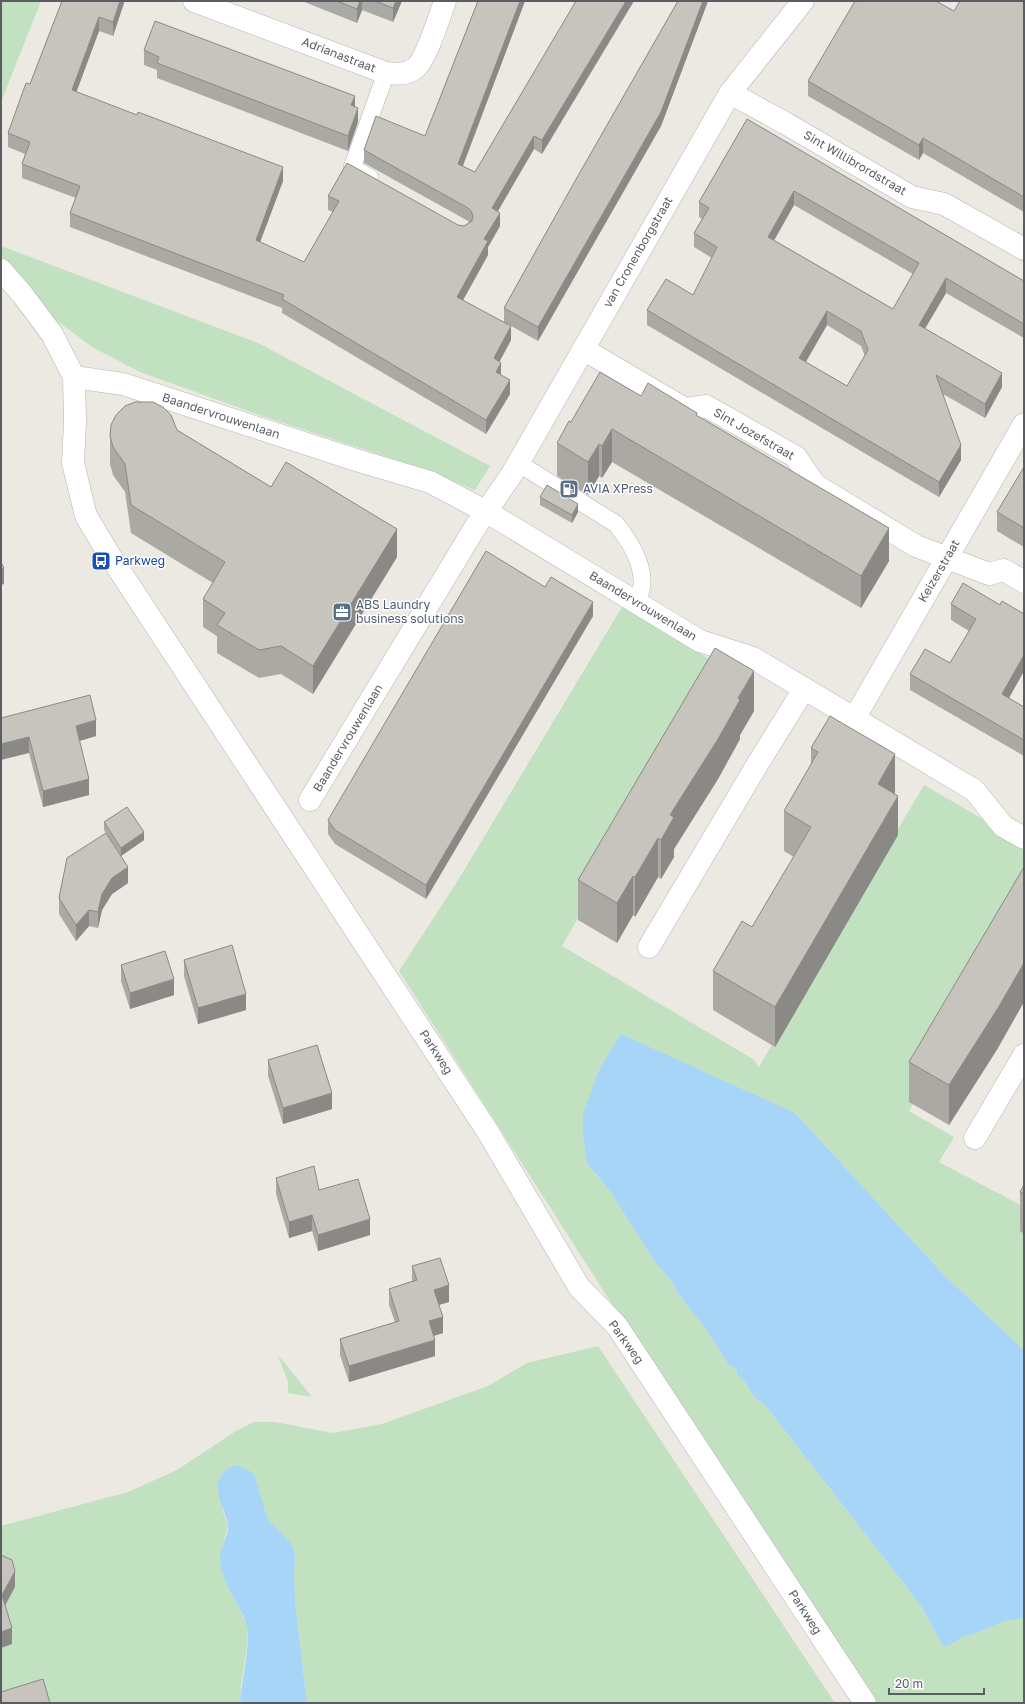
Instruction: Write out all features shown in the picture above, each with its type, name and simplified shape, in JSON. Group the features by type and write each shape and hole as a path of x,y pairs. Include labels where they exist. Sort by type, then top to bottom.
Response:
{"street":[{"name":"Adrianastraat","path":"194,1 386,73 401,74 415,69 425,53 445,1"},
{"name":"van Cronenborgstraat","path":"487,512 518,463 730,93 802,1"},
{"name":"Sint Willibrordstraat","path":"730,93 785,123 912,197 944,204 1024,249"},
{"path":"1,270 22,294 52,334 74,377"},
{"name":"Sint Jozefstraat","path":"583,349 685,409 706,406 796,457 815,485 916,546 989,574 1004,570 1024,582"},
{"name":"Baandervrouwenlaan","path":"74,377 123,384 356,460 430,482 487,512 700,641 753,658 974,790 1003,826 1024,838"},
{"name":"Parkweg","path":"74,377 75,421 73,463 86,516 110,556 488,1132 579,1287 617,1326 865,1703"},
{"name":"Keizerstraat","path":"854,719 1024,424"},
{"name":"Baandervrouwenlaan","path":"310,800 476,526 487,512"},
{"path":"649,947 804,689"},
{"path":"975,1138 1024,1055"}],"lane":[{"path":"386,73 352,168 387,187"},
{"path":"518,463 616,524 627,537 637,558 642,580 638,603"}],"green space":[{"path":"1,1 41,1 1,102"},
{"path":"1,246 258,343 490,466 475,490 409,464 262,416 140,372 92,347 32,302 1,255"},
{"path":"622,607 721,666 562,946 753,1059 759,1067 924,785 1024,843 1024,910 909,1111 954,1137 939,1162 1024,1207 1024,1350 945,1276 795,1113 587,1163 610,1191 655,1262 673,1283 677,1292 705,1328 728,1364 736,1369 737,1375 741,1378 756,1399 765,1405 922,1607 942,1645 947,1647 964,1636 974,1634 1005,1621 1024,1618 1024,1703 867,1703 399,971 457,882"},
{"path":"598,1346 835,1703 307,1703 296,1610 294,1580 295,1553 292,1544 268,1520 254,1473 222,1509 228,1526 220,1556 222,1570 248,1628 240,1703 1,1703 1,1526 128,1492 177,1470 236,1431 254,1422 275,1422 333,1433 382,1424 488,1386 527,1363"},
{"path":"278,1355 312,1397 288,1393 288,1382"}],"water":[{"path":"621,1034 795,1113 945,1276 1024,1350 1024,1618 1005,1621 974,1634 964,1636 947,1647 942,1645 922,1607 765,1405 756,1399 741,1378 737,1375 736,1369 728,1364 705,1328 677,1292 673,1283 655,1262 610,1191 587,1163 583,1134 583,1114 600,1068"},
{"path":"236,1465 254,1473 268,1520 292,1544 295,1553 294,1580 296,1610 307,1703 240,1703 248,1634 245,1620 226,1584 221,1569 220,1553 226,1536 228,1524 218,1491 218,1483 221,1476 227,1470"}],"building":[{"path":"62,1 120,1 113,22 99,17 72,90 137,115 138,112 283,167 256,240 304,262 339,201 328,196 347,163 458,225 464,226 472,221 473,216 468,208 364,150 376,116 425,136 478,1 520,1 458,164 475,172 576,1 626,1 542,140 534,136 492,208 500,213 484,239 488,241 457,297 511,326 494,358 501,363 496,372 510,380 486,420 282,299 284,295 70,213 80,186 22,164 30,142 8,133 26,83 30,84"},
{"path":"337,1 360,1 357,9"},
{"path":"375,1 396,1 393,8"},
{"path":"678,1 703,1 661,112 538,327 504,308"},
{"path":"855,1 936,1 954,11 960,1 1024,1 1024,197 923,138 919,145 808,81"},
{"path":"155,21 355,96 351,105 358,108 348,136 157,63 159,57 144,50"},
{"path":"747,119 1024,281 1024,324 946,278 919,325 1002,373 985,404 936,375 961,445 939,482 647,310 666,279 693,295 717,247 694,233 709,208 699,202","holes":["794,191 919,263 893,309 768,237","827,311 861,331 868,350 847,386 799,358"]},
{"path":"600,372 641,396 648,383 697,413 696,415 889,528 861,576 612,429 602,446 599,444 588,462 557,443"},
{"path":"135,402 153,402 163,407 171,415 177,430 271,487 286,462 397,529 313,666 281,646 259,650 217,625 225,613 203,599 225,562 131,505 125,464 113,447 110,436 111,425 116,415 125,406"},
{"path":"1024,467 1024,528 997,512"},
{"path":"547,485 578,504 572,515 540,497"},
{"path":"486,551 545,587 551,577 593,602 426,885 335,830 328,820"},
{"path":"1,562 4,568 1,569"},
{"path":"963,583 1000,605 1002,601 1024,614 1024,655 1002,694 1024,707 1024,740 910,674 925,649 950,663 976,619 951,604"},
{"path":"715,648 754,671 738,698 740,700 718,739 670,815 674,817 661,840 658,838 635,877 633,876 617,903 578,880"},
{"path":"90,695 96,720 76,726 89,779 43,791 29,737 1,744 1,718"},
{"path":"830,716 895,754 878,784 898,796 775,1007 713,971 742,921 752,927 811,827 784,811 818,752 811,748"},
{"path":"127,807 144,832 121,848 104,822"},
{"path":"106,833 128,867 112,878 102,894 98,912 89,910 76,925 59,898 67,858"},
{"path":"1024,867 1024,963 998,1008 949,1085 909,1062"},
{"path":"232,945 246,994 198,1008 184,960"},
{"path":"165,951 174,979 130,993 121,965"},
{"path":"317,1045 332,1093 283,1108 268,1060"},
{"path":"314,1166 319,1190 358,1179 370,1219 318,1235 312,1215 289,1222 276,1178"},
{"path":"1024,1185 1024,1194 1020,1192"},
{"path":"440,1258 449,1285 434,1290 443,1317 429,1321 435,1340 349,1366 340,1339 399,1321 389,1289 417,1280 412,1266"},
{"path":"1,1555 12,1560 15,1571 2,1595 12,1628 1,1632"},
{"path":"43,1679 50,1703 1,1703 1,1692"}],"place":[{"name":"AVIA XPress","path":"569,489"},
{"name":"Parkweg","path":"101,561"},
{"name":"ABS Laundry business solutions","path":"342,612"}]}
